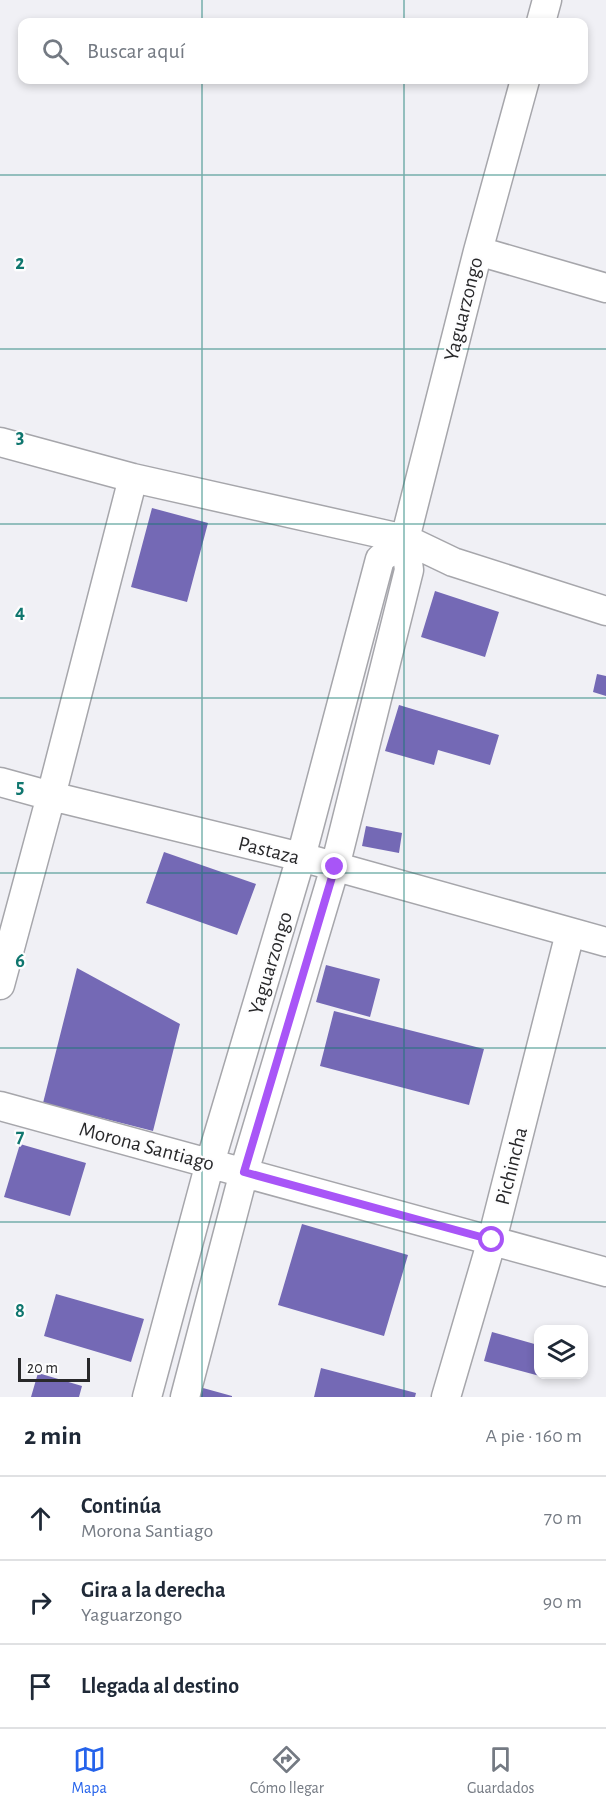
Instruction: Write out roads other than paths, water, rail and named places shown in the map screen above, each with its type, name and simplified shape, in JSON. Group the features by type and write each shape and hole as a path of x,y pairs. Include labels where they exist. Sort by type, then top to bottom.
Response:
{"street":[{"path":"542,18 548,0"},
{"name":"Yaguarzongo","path":"185,1397 244,1172 335,867 409,570 405,539 478,251 524,84"},
{"path":"478,251 606,288"},
{"path":"0,442 133,478 405,539 453,562 606,611"},
{"path":"0,985 133,478"},
{"name":"Yaguarzongo","path":"147,1397 210,1163 301,857 380,559 405,539"},
{"name":"Pastaza","path":"0,782 301,857 606,942"},
{"name":"Pichincha","path":"446,1397 492,1240 570,933"},
{"name":"Morona Santiago","path":"0,1106 606,1272"}]}
